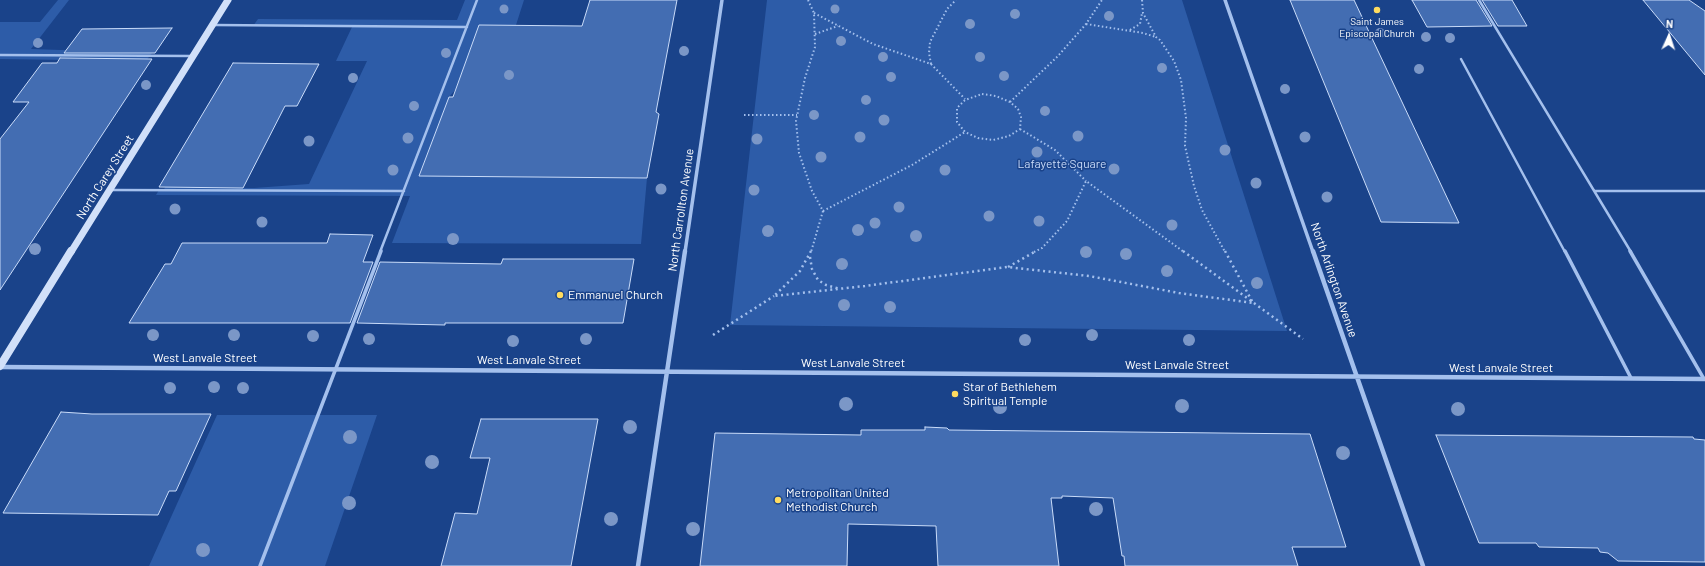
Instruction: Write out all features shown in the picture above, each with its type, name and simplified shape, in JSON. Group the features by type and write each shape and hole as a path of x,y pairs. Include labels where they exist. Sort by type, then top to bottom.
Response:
{"main road":[{"name":"North Carey Street","path":"0,366 228,0"}],"street":[{"name":"North Carrollton Avenue","path":"638,566 722,0"},
{"name":"North Arlington Avenue","path":"1225,0 1423,566"},
{"name":"West Lanvale Street","path":"0,366 1705,379"}],"lane":[{"path":"260,566 477,0"},
{"path":"1479,0 1595,191 1705,379"},
{"path":"213,25 467,27"},
{"path":"0,55 193,56"},
{"path":"1460,60 1543,210 1632,378"},
{"path":"109,190 404,191"},
{"path":"1595,191 1705,192"}],"path":[{"path":"713,335 774,296 800,271 810,256 823,211 812,191 799,153 797,115 805,78 815,47 814,14 808,0"},
{"path":"931,64 929,53 930,42 947,9 956,0"},
{"path":"1010,102 1058,56 1086,24 1102,0"},
{"path":"1129,30 1140,24 1143,12 1142,0"},
{"path":"1143,12 1156,37 1160,40 1174,61 1181,80 1186,118 1185,146 1194,186 1202,210 1253,303"},
{"path":"814,14 873,44 931,64 950,82 965,100"},
{"path":"1086,24 1129,30 1156,37"},
{"path":"815,34 838,26"},
{"path":"982,94 996,96 1010,102 1018,109 1021,117 1020,129 1009,136 993,140 978,138 965,132 957,122 957,108 965,100 982,94"},
{"path":"744,116 797,115"},
{"path":"1020,129 1055,150 1086,181 1303,340"},
{"path":"823,211 912,165 965,132"},
{"path":"1007,267 1042,248 1067,221 1086,181"},
{"path":"810,256 812,269 818,280 826,285 841,289"},
{"path":"774,296 841,289 1007,267 1089,276 1179,293 1253,303"}],"green space":[{"path":"58,0 69,0 31,49 152,53 146,61 0,59 0,22 40,22"},
{"path":"465,0 524,0 516,25 479,25 456,89 449,97 419,176 647,178 641,244 392,243 410,196 156,195 159,190 164,190 165,187 254,188 309,184 367,61 336,61 352,27 253,26 258,19 457,20"},
{"name":"Lafayette Square","path":"767,0 1182,0 1287,331 730,325"},
{"path":"217,415 377,415 325,566 149,566"}],"building":[{"path":"590,0 677,0 656,112 659,114 647,178 419,176 449,97 453,97 479,25 582,26"},
{"path":"1290,0 1354,0 1459,223 1381,222"},
{"path":"1412,0 1476,0 1492,26 1427,27"},
{"path":"1482,0 1512,0 1527,26 1498,26"},
{"path":"1643,0 1689,0 1705,11 1705,75"},
{"path":"172,28 155,53 64,53 82,29"},
{"path":"60,58 152,59 0,290 0,139 29,102 13,102 42,63 57,63"},
{"path":"233,63 319,64 297,106 285,106 243,188 159,187"},
{"path":"330,234 373,235 363,262 373,262 350,323 129,323 165,264 171,264 182,243 327,243"},
{"path":"503,259 634,259 623,323 445,323 445,325 357,323 380,262 501,264"},
{"path":"61,412 92,414 211,414 176,491 169,491 158,515 3,513"},
{"path":"481,419 598,419 571,566 441,566 455,513 477,514 490,458 470,458"},
{"path":"925,427 947,428 949,430 1310,434 1346,547 1292,547 1298,566 1125,566 1124,556 1122,556 1113,498 1062,496 1062,498 1051,498 1059,566 938,566 936,526 848,524 847,566 700,566 715,433 861,435 861,430 925,430"},
{"path":"1436,435 1693,437 1694,439 1705,440 1705,562 1618,561 1608,553 1600,552 1598,548 1539,547 1536,543 1479,543"}],"place":[{"name":"Saint James Episcopal Church","path":"1377,10"},
{"name":"Emmanuel Church","path":"560,295"},
{"name":"Star of Bethlehem Spiritual Temple","path":"955,394"},
{"name":"Metropolitan United Methodist Church","path":"778,500"}]}
